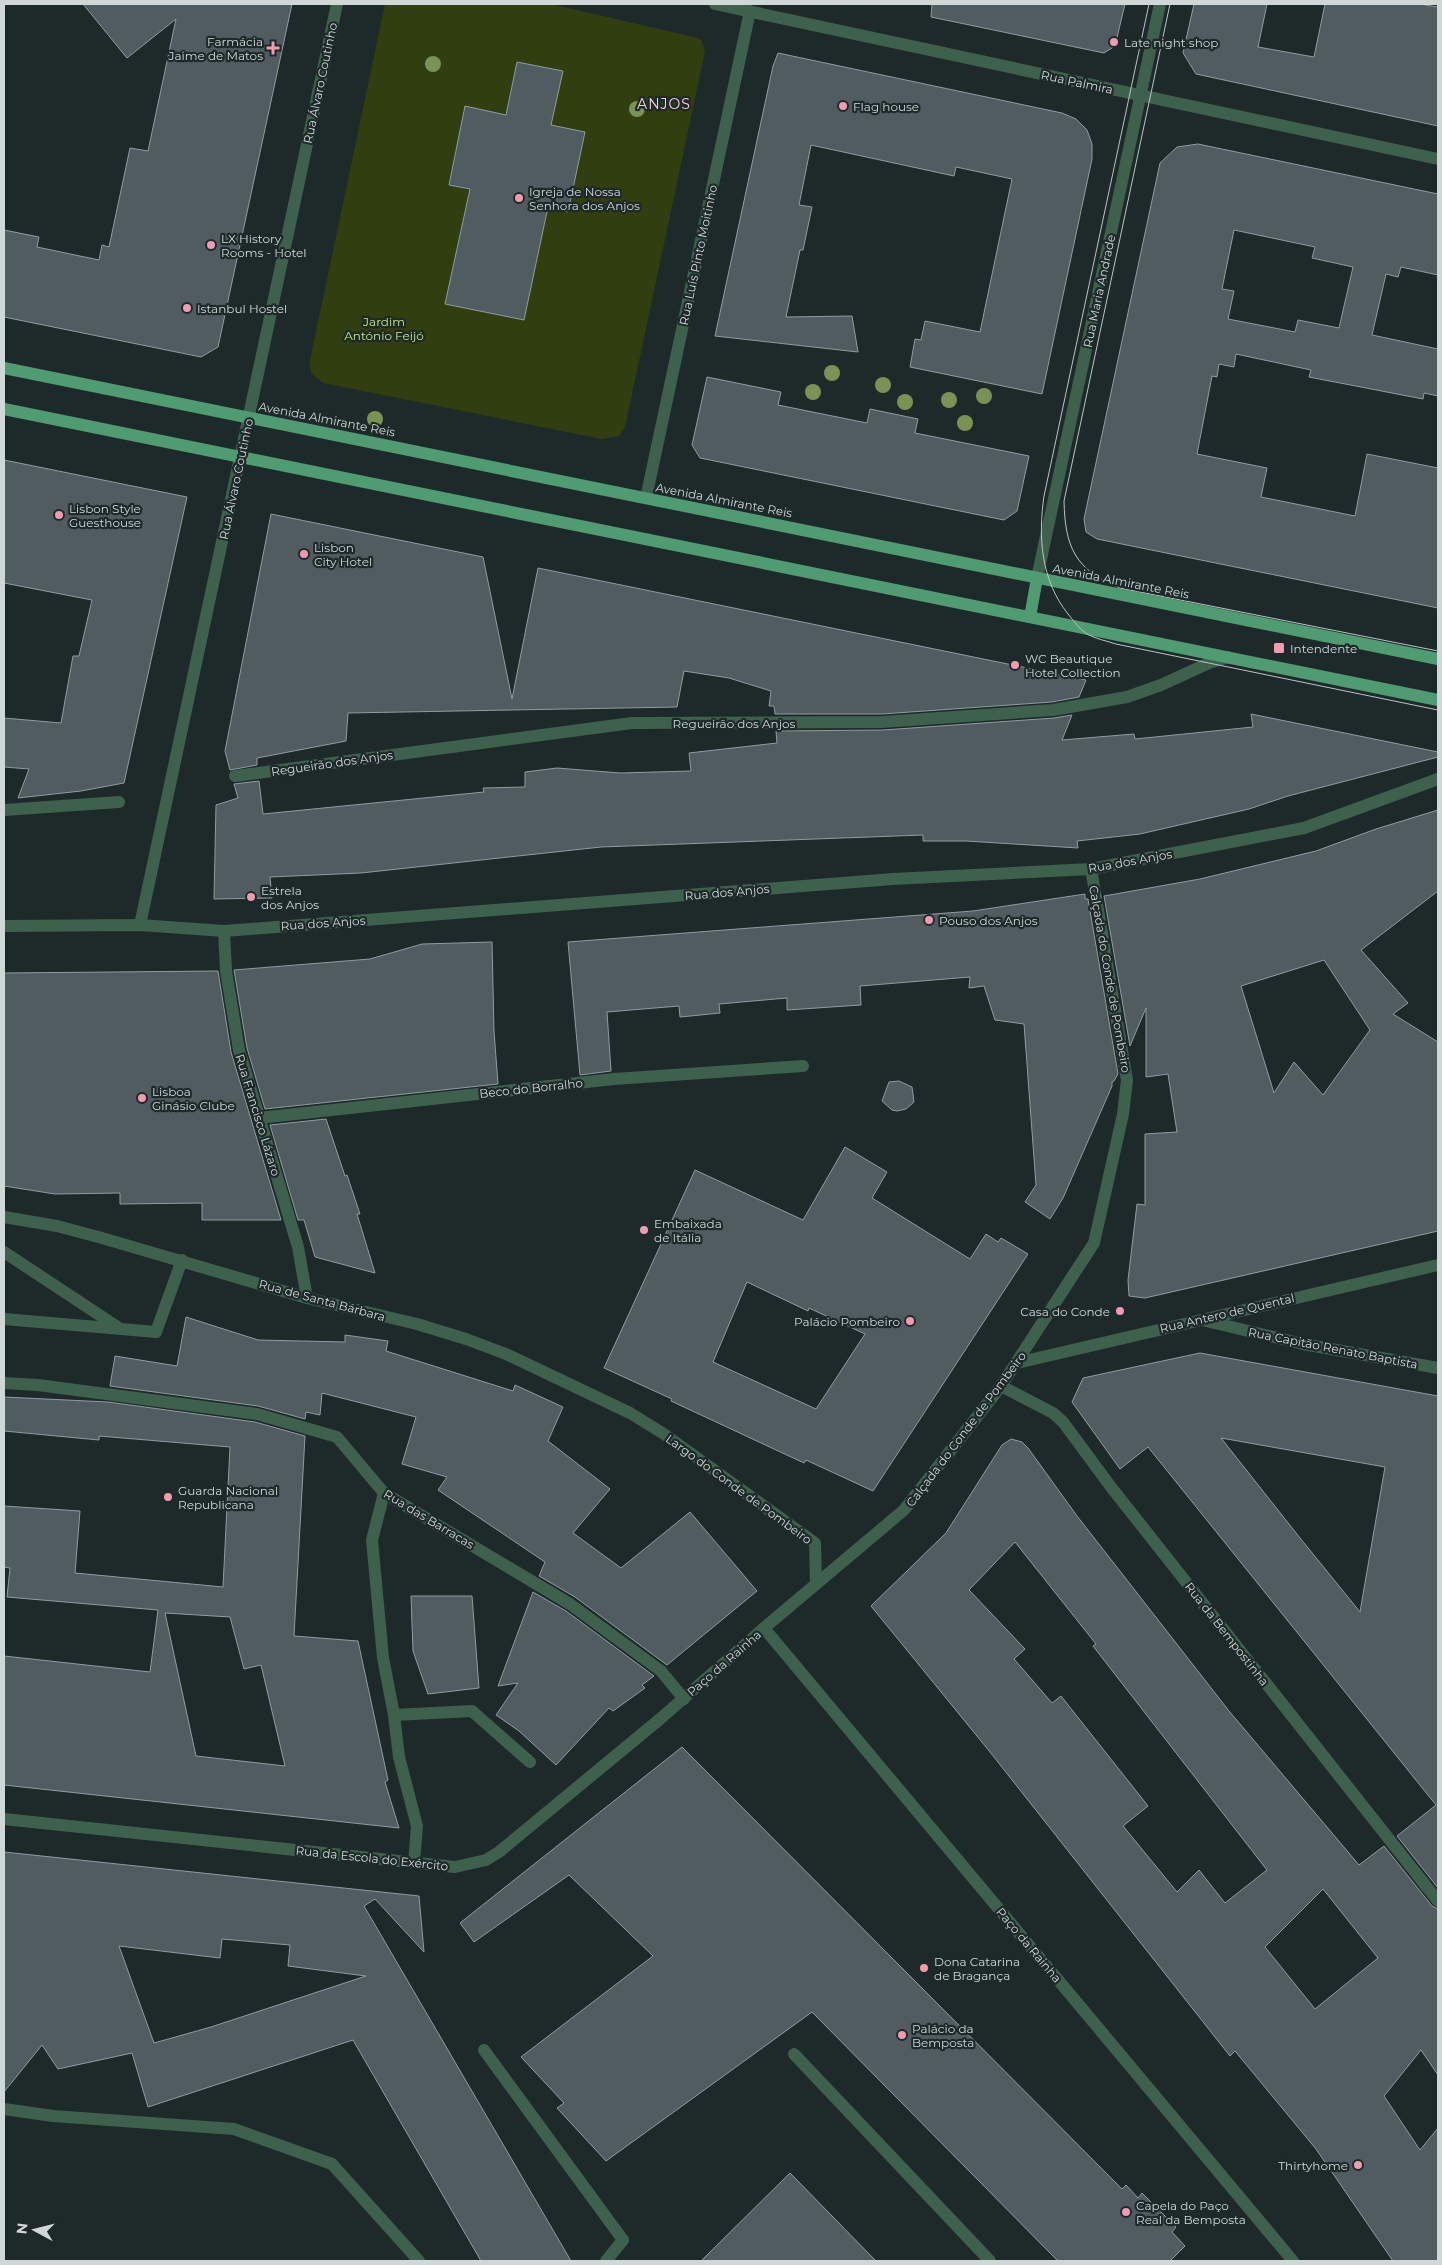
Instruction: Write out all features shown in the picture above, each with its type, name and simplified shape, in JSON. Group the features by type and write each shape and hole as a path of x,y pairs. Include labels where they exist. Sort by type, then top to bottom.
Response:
{"main road":[{"name":"Avenida Almirante Reis","path":"4,368 1438,659"},
{"path":"4,409 1438,700"},
{"path":"1030,616 1038,578"}],"street":[{"name":"Rua Álvaro Coutinho","path":"140,925 337,4"},
{"name":"Rua Palmira","path":"715,4 1438,159"},
{"name":"Rua Maria Andrade","path":"1038,578 1160,4"},
{"name":"Rua Luís Pinto Moitinho","path":"646,498 750,11"},
{"name":"Regueirão dos Anjos","path":"235,776 632,723 882,722 1053,710 1128,697 1228,657"},
{"name":"Rua dos Anjos","path":"4,926 140,925 224,931 893,879 1091,869 1304,828 1438,779"},
{"path":"4,810 119,802"},
{"name":"Calçada do Conde de Pombeiro","path":"816,1584 904,1510 1001,1386 1094,1243 1123,1114 1127,1080 1091,869"},
{"name":"Rua Francisco Lázaro","path":"224,931 226,971 239,1050 298,1247 307,1298"},
{"name":"Beco do Borralho","path":"259,1118 614,1079 803,1066"},
{"name":"Rua de Santa Bárbara","path":"4,1217 57,1226 182,1260 307,1298 466,1339 506,1354 630,1412"},
{"path":"4,1252 121,1329"},
{"path":"4,1319 156,1332 182,1260"},
{"name":"Rua Antero de Quental","path":"1017,1363 1438,1265"},
{"name":"Rua Capitão Renato Baptista","path":"1200,1320 1303,1344 1438,1368"},
{"name":"Rua das Barracas","path":"4,1383 38,1385 257,1414 337,1437 384,1493 570,1604 661,1671 684,1699"},
{"name":"Rua da Bempostinha","path":"1001,1386 1053,1413 1063,1422 1111,1487 1438,1901"},
{"name":"Largo do Conde de Pombeiro","path":"630,1412 664,1434 815,1543 816,1584"},
{"path":"384,1493 372,1540 383,1658 394,1716 399,1757 417,1826 414,1863"},
{"name":"Paço da Rainha","path":"684,1699 816,1584"},
{"name":"Paço da Rainha","path":"764,1628 1293,2261"},
{"name":"Rua da Escola do Exército","path":"4,1819 455,1867 486,1860 499,1852 684,1699"},
{"path":"394,1716 472,1711 530,1762"},
{"path":"484,2050 623,2240 606,2261"},
{"path":"794,2054 990,2261"},
{"path":"4,2109 53,2116 234,2129 332,2164 415,2254 419,2261"}],"green space":[{"name":"Jardim António Feijó","path":"385,4 551,4 698,38 702,41 705,52 625,427 619,436 602,439 323,383 311,373 310,360","holes":["517,62 562,71 551,125 585,133 568,211 548,207 524,320 445,304 470,189 449,185 465,107 506,115"]}],"building":[{"path":"83,4 292,4 218,347 201,357 4,317 4,230 39,237 37,247 99,260 102,245 109,247 130,148 148,151 176,19 127,58"},
{"path":"932,4 1125,4 1115,46 1104,53 931,17"},
{"path":"1194,4 1267,4 1258,47 1314,57 1325,4 1419,4 1438,7 1438,126 1196,74 1183,53"},
{"path":"778,53 1062,113 1076,119 1087,130 1092,144 1092,159 1042,394 910,367 915,339 921,340 925,321 980,332 1012,179 956,167 954,176 811,145 799,205 812,207 803,250 800,250 786,317 852,316 858,352 715,336 773,66"},
{"name":"Igreja de Nossa Senhora dos Anjos","path":"517,62 563,71 551,125 585,132 568,212 548,207 524,320 445,304 470,189 449,185 465,106 506,115"},
{"path":"1198,144 1438,194 1438,275 1401,267 1398,277 1386,274 1372,335 1438,349 1438,396 1424,393 1423,399 1309,377 1311,370 1236,354 1234,367 1219,364 1217,377 1212,376 1197,454 1267,468 1261,497 1355,516 1367,454 1438,468 1438,608 1097,539 1086,532 1084,519 1160,163 1177,147","holes":["1234,230 1315,247 1312,258 1353,267 1339,328 1298,320 1295,332 1228,319 1234,291 1222,289"]},
{"path":"707,377 781,392 778,405 867,423 870,409 918,419 915,433 1029,456 1017,511 1004,520 700,458 692,445"},
{"path":"4,460 187,497 124,783 81,791 18,798 29,769 4,767 4,718 61,723 73,656 79,656 92,600 4,583"},
{"path":"271,514 483,557 512,699 538,568 1086,680 1079,697 1052,702 882,714 775,714 774,706 769,706 771,691 729,678 684,671 677,707 348,713 346,741 257,758 257,765 230,770 225,751"},
{"path":"1251,714 1438,752 1438,757 1288,796 1249,809 1140,834 1077,841 1078,848 966,841 923,841 923,835 601,847 361,873 270,877 272,898 214,899 216,805 238,798 234,784 259,781 263,814 484,792 483,788 525,787 525,772 557,768 620,773 691,771 689,753 777,743 776,731 883,730 1054,718 1072,715 1062,740 1134,734 1135,739 1253,727"},
{"path":"1438,810 1438,891 1361,950 1408,1003 1393,1014 1438,1042 1438,1231 1145,1298 1129,1296 1128,1280 1137,1204 1145,1205 1145,1134 1177,1132 1168,1074 1146,1077 1146,1008 1130,1046 1104,896 1200,879 1316,851 1376,829","holes":["1324,960 1370,1030 1323,1095 1294,1062 1274,1093 1241,986"]},
{"path":"1085,894 1085,899 1088,899 1118,1074 1112,1082 1112,1086 1063,1198 1050,1219 1025,1202 1036,1185 1024,1024 995,1020 984,986 969,988 970,977 860,986 861,1005 787,1010 787,998 719,1004 720,1013 680,1017 679,1006 607,1012 611,1071 580,1075 568,942 973,911"},
{"path":"492,942 494,1031 498,1084 265,1109 247,1048 234,970 370,959 422,944"},
{"name":"Lisboa Ginásio Clube","path":"218,971 231,1052 281,1220 202,1220 202,1203 120,1204 120,1193 55,1194 4,1186 4,973"},
{"path":"899,1081 912,1087 914,1102 906,1109 897,1111 892,1110 882,1101 889,1082"},
{"path":"326,1119 360,1214 357,1214 375,1273 315,1257 304,1220 298,1220 270,1125"},
{"name":"Palácio Pombeiro","path":"845,1147 887,1172 872,1198 970,1259 986,1234 998,1242 1001,1238 1028,1254 873,1491 806,1460 804,1463 604,1368 695,1170 803,1220","holes":["747,1282 808,1311 809,1308 865,1334 816,1409 713,1362"]},
{"path":"186,1317 258,1340 345,1342 345,1335 388,1341 386,1351 513,1391 515,1385 563,1407 548,1441 610,1489 573,1533 621,1568 690,1512 757,1591 667,1665 575,1597 539,1576 545,1562 438,1490 447,1477 402,1464 416,1417 322,1393 320,1415 306,1412 305,1419 258,1406 110,1386 115,1356 177,1366"},
{"path":"1200,1353 1438,1396 1438,1888 1397,1836 1436,1805 1148,1447 1120,1469 1072,1402 1083,1378","holes":["1221,1438 1385,1467 1360,1612"]},
{"path":"4,1397 108,1402 255,1422 305,1436 294,1636 358,1641 388,1780 385,1782 399,1828 4,1785 4,1656 150,1672 158,1610 7,1597 10,1568 4,1567 4,1506 80,1511 75,1573 223,1587 230,1447 99,1436 99,1440 4,1431","holes":["165,1613 230,1617 244,1669 261,1665 285,1766 196,1756"]},
{"path":"1011,1439 1022,1442 1028,1448 1077,1516 1229,1711 1359,1865 1384,1846 1432,1906 1438,1909 1438,2075 1421,2050 1384,2096 1420,2150 1438,2128 1438,2261 1393,2261 1316,2149 1235,2051 1230,2056 990,1752 871,1606 946,1533 1002,1445","holes":["1015,1542 1096,1644 1093,1646 1267,1870 1225,1903 1199,1870 1177,1892 1123,1826 1148,1806 1061,1696 1052,1703 1014,1659 1025,1649 969,1590","1323,1889 1378,1958 1315,2009 1265,1947"]},
{"path":"533,1592 566,1611 654,1676 642,1685 645,1688 613,1711 609,1708 556,1765 519,1731 496,1715 518,1683 498,1686"},
{"path":"411,1596 472,1596 479,1688 428,1694 413,1651"},
{"path":"682,1747 1122,2189 1126,2185 1138,2198 1142,2193 1176,2227 1172,2232 1185,2246 1170,2261 1058,2261 812,2012 606,2161 557,2108 564,2103 521,2057 653,1956 569,1875 474,1942 460,1923"},
{"path":"4,1852 419,1896 424,1952 375,1899 364,1906 571,2261 481,2261 353,2040 148,2107 132,2053 58,2069 42,2045 4,2092","holes":["222,1939 290,1945 288,1966 366,1976 211,2027 154,2043 119,1946 220,1958"]},
{"path":"790,2173 876,2261 701,2261"}],"tram line":[{"path":"1149,4 1044,496 1041,527 1042,543 1047,573 1052,587 1059,601 1077,625 1087,634 1098,639 1438,710"},
{"path":"1170,4 1064,501 1070,544 1083,565 1092,573 1120,588 1438,651"}],"place":[{"name":"Late night shop","path":"1114,42"},
{"name":"Farmácia Jaime de Matos","path":"273,48"},
{"name":"Flag house","path":"843,106"},
{"name":"Igreja de Nossa Senhora dos Anjos","path":"519,198"},
{"name":"LX History Rooms - Hotel","path":"211,245"},
{"name":"Istanbul Hostel","path":"187,308"},
{"name":"Lisbon Style Guesthouse","path":"59,515"},
{"name":"Lisbon City Hotel","path":"304,554"},
{"name":"Intendente","path":"1279,648"},
{"name":"WC Beautique Hotel Collection","path":"1015,665"},
{"name":"Estrela dos Anjos","path":"251,897"},
{"name":"Pouso dos Anjos","path":"929,920"},
{"name":"Lisboa Ginásio Clube","path":"142,1098"},
{"name":"Embaixada de Itália","path":"644,1230"},
{"name":"Casa do Conde","path":"1120,1311"},
{"name":"Palácio Pombeiro","path":"910,1321"},
{"name":"Guarda Nacional Republicana","path":"168,1497"},
{"name":"Dona Catarina de Bragança","path":"924,1968"},
{"name":"Palácio da Bemposta","path":"902,2035"},
{"name":"Thirtyhome","path":"1358,2165"},
{"name":"Capela do Paço Real da Bemposta","path":"1126,2212"}],"district":[{"name":"ANJOS","path":"664,104"}]}
